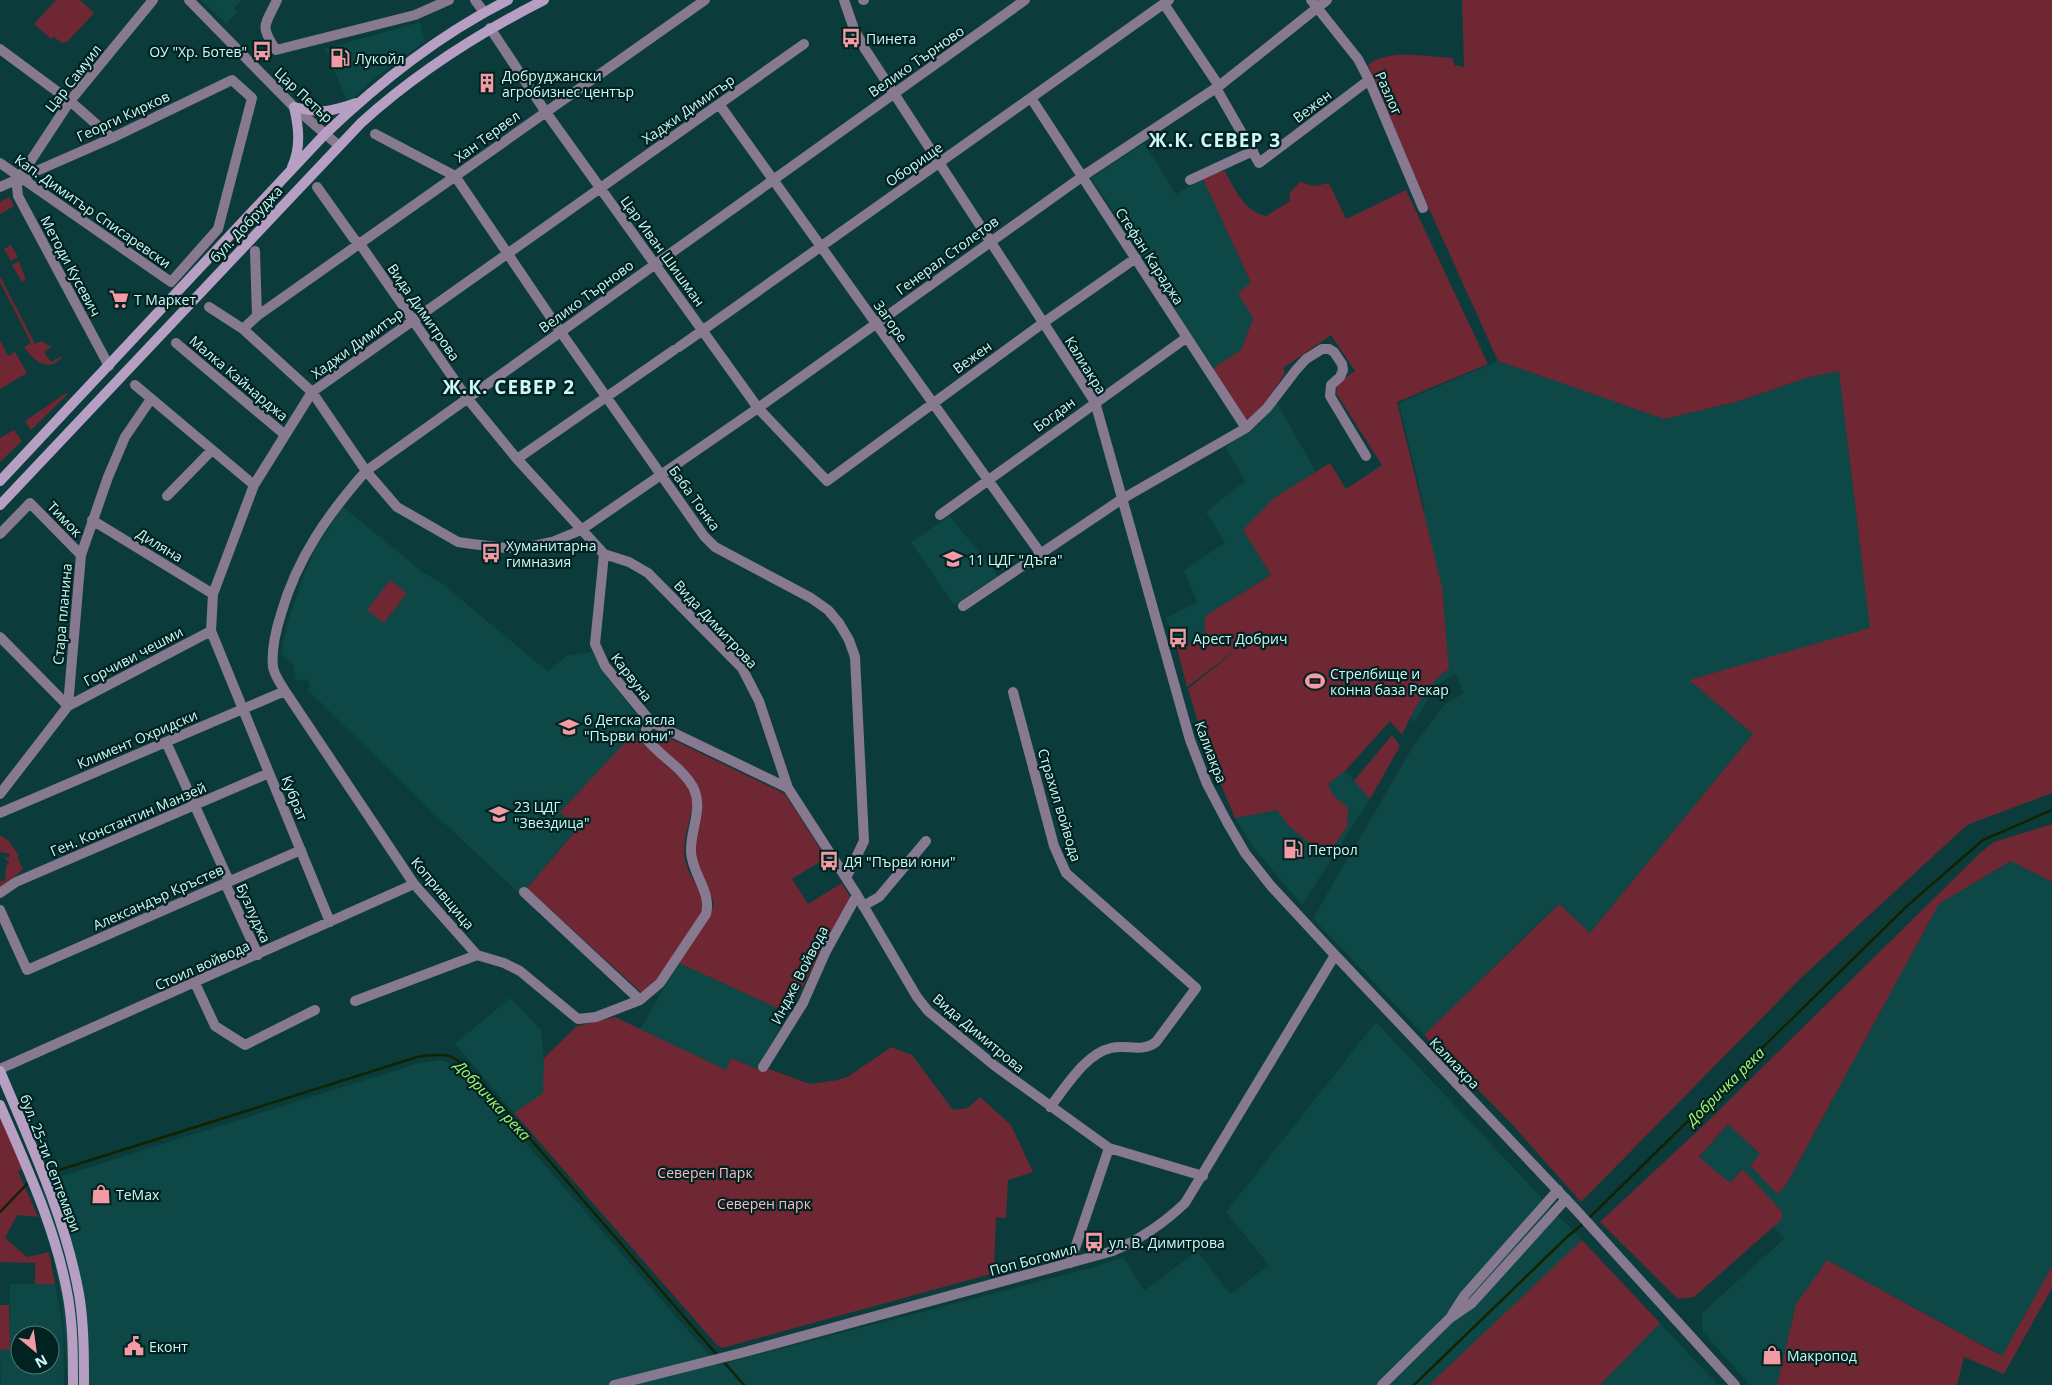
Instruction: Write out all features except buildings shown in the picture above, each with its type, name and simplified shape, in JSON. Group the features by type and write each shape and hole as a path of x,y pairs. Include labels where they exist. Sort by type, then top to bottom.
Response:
{"main road":[{"name":"бул. Добруджа","path":"0,481 325,134 360,102 429,47 484,12 508,0"},
{"name":"бул. Добруджа","path":"0,505 338,145 410,81 490,28 544,0"},
{"path":"289,174 298,148 299,129 294,108 319,113 331,112 360,102"},
{"name":"бул. 25-ти Септември","path":"0,1070 56,1206 70,1252 79,1295 84,1385"},
{"name":"бул. 25-ти Септември","path":"0,1105 44,1209 59,1254 68,1298 72,1341 73,1385"}],"street":[{"name":"Цар Самуил","path":"20,177 70,101 153,0"},
{"name":"Цар Петър","path":"189,0 294,108 338,145"},
{"path":"277,0 264,27 265,34 276,50 416,15 449,0"},
{"path":"475,0 484,12"},
{"name":"Хан Тервел","path":"243,329 257,316 545,111 705,0"},
{"name":"Калиакра","path":"844,0 847,13 865,49 1095,402 1186,729 1206,784 1245,853 1335,956 1558,1190 1735,1385"},
{"path":"847,13 848,0"},
{"name":"Велико Търново","path":"285,691 273,668 273,650 277,628 290,583 311,542 336,505 366,471 1026,0"},
{"name":"Генерал Столетов","path":"581,530 758,408 1083,176 1217,87 1314,4 1327,0"},
{"name":"Оборище","path":"517,459 703,330 1166,2 1217,87"},
{"name":"Разлог","path":"1314,4 1358,59 1369,80 1423,208"},
{"name":"Цар Иван Шишман","path":"490,28 545,111 758,408 827,481"},
{"name":"Хаджи Димитър","path":"234,685 211,631 214,594 254,484 312,392 804,44"},
{"path":"0,48 70,101 112,138"},
{"name":"Георги Кирков","path":"0,187 112,138 232,80 252,98 218,229 171,282"},
{"name":"Вежен","path":"1253,151 1259,163 1369,80"},
{"path":"1190,180 1253,151 1217,87"},
{"name":"Стефан Караджа","path":"1031,98 1246,428"},
{"name":"Загоре","path":"719,104 1041,554"},
{"path":"375,134 455,176"},
{"name":"Кап. Димитър Списаревски","path":"0,163 171,282"},
{"name":"Баба Тонка","path":"455,176 560,331 704,536 715,547 811,598 828,610 839,622 855,656 864,841 846,878"},
{"name":"Методи Кусевич","path":"20,177 17,186 18,196 109,366"},
{"path":"318,187 354,240 360,244"},
{"name":"Вида Димитрова","path":"360,244 466,398 517,459 604,554 629,562 648,573 742,668 759,701 788,788 857,895 917,997 928,1011 1050,1107 1109,1148 1203,1176"},
{"path":"256,251 257,316"},
{"name":"Вежен","path":"827,481 1043,323 1136,258"},
{"path":"209,307 243,329 312,392 366,471 397,507 458,542 506,548 528,546 552,542 581,530"},
{"name":"Богдан","path":"940,515 1186,338"},
{"name":"Малка Кайнарджа","path":"176,342 284,434"},
{"path":"963,606 1122,499 1246,428 1267,408 1306,359 1322,349 1328,349 1338,358 1343,370 1340,377 1331,385 1330,396 1366,456"},
{"path":"135,385 254,484"},
{"name":"Стара планина","path":"68,706 81,555 92,520 124,437 152,399"},
{"path":"167,496 212,450"},
{"name":"Тимок","path":"0,534 30,503 81,555"},
{"name":"Диляна","path":"92,520 214,594"},
{"name":"Карвуна","path":"604,554 595,629 596,649 605,666 651,722 788,788"},
{"name":"Горчиви чешми","path":"68,706 211,631"},
{"path":"0,637 68,706 0,796 3,812"},
{"name":"Кубрат","path":"234,685 330,922"},
{"name":"Климент Охридски","path":"3,812 285,691"},
{"name":"Копривщица","path":"285,691 414,884 477,955"},
{"name":"Страхил войвода","path":"1013,692 1054,846 1066,873 1196,988 1156,1042 1149,1048 1119,1047 1101,1051 1079,1072 1050,1107"},
{"path":"355,1001 477,955 520,970 578,1019 596,1016 640,1000 660,983 706,914 708,905 694,870 691,850 698,811 697,797 688,780 645,737 646,730 651,722"},
{"name":"Бузлуджа","path":"166,742 258,955"},
{"name":"Ген. Константин Манзей","path":"0,893 16,882 269,773"},
{"path":"863,906 879,897 926,841"},
{"name":"Александър Кръстев","path":"0,910 27,970 301,850"},
{"name":"Стоил войвода","path":"0,1070 414,884"},
{"path":"524,892 640,1000"},
{"name":"Индже Войвода","path":"764,1067 803,1003 826,951 857,895"},
{"name":"Поп Богомил","path":"614,1385 741,1353 1070,1263 1113,1251 1139,1239 1163,1224 1185,1203 1335,956"},
{"path":"195,983 214,1026 245,1045 315,1010"},
{"path":"1070,1263 1109,1148"},
{"path":"1450,1318 1464,1296 1558,1190"},
{"path":"1382,1385 1450,1318 1472,1303 1566,1199"}],"shaded area":[{"path":"201,0 241,0 234,8 237,12 226,24"},
{"path":"420,22 425,41 370,82 348,103 325,49"},
{"path":"1144,143 1176,194 1203,179 1251,283 1253,318 1241,350 1214,368 1187,329 1138,247 1091,178"},
{"path":"1498,361 1664,419 1736,402 1806,378 1839,371 1871,629 1689,680 1753,734 1590,933 1558,904 1424,1035 1313,918 1414,745 1443,706 1464,693 1455,673 1437,685 1414,722 1336,595 1308,728 1370,799 1302,905 1253,847 1235,818 1206,749 1188,689 1322,580 1425,512 1399,403"},
{"path":"1277,403 1316,472 1274,498 1271,575 1205,616 1204,637 1177,648 1166,618 1197,602 1184,571 1225,542 1206,512 1245,481 1225,447 1258,425"},
{"path":"343,507 424,573 439,581 548,672 566,656 592,652 600,668 644,723 560,812 578,827 521,895 426,806 307,689 311,686 306,679 302,681 296,679 293,664 281,653 288,621 303,577 317,546"},
{"name":"11 ЦДГ \"Дъга\"","path":"950,516 998,576 954,605 911,542"},
{"path":"2012,861 2052,882 2052,1266 2003,1356 1827,1260 1796,1304 1777,1385 1750,1385 1703,1332 1702,1313 1784,1239 1773,1226 1781,1220 1743,1169 1730,1183 1699,1158 1728,1124 1760,1154 1777,1193 1786,1185 1939,904"},
{"path":"679,963 788,1013 757,1069 732,1058 726,1071 640,1029"},
{"path":"510,998 541,1030 544,1059 544,1093 514,1113 455,1044"},
{"path":"1376,1022 1718,1385 68,1385 62,1299 53,1256 32,1191 62,1176 419,1063 441,1060 452,1064 505,1119 718,1365 1095,1267 1123,1257 1144,1291 1197,1251 1230,1294 1269,1265 1226,1212"},
{"path":"11,1284 55,1284 63,1328 64,1385 1,1385 0,1350 10,1349 10,1375 60,1375 60,1325 10,1325"}],"green space":[{"path":"56,0 80,0 94,13 68,41 62,43 54,37 51,39 34,24"},
{"path":"1462,0 2052,0 2052,793 1967,825 1802,977 1581,1202 1511,1123 1424,1035 1559,904 1590,933 1753,734 1689,680 1870,628 1839,371 1806,378 1736,402 1664,419 1498,361 1421,191 1368,65 1386,57 1409,55 1453,58 1454,65 1464,67"},
{"path":"1225,171 1246,205 1266,216 1290,201 1290,192 1300,182 1315,186 1329,183 1346,219 1406,190 1488,364 1397,402 1442,587 1449,669 1428,690 1402,735 1390,721 1345,771 1328,784 1333,795 1348,808 1347,827 1330,851 1321,853 1289,826 1277,810 1235,818 1206,749 1188,689 1242,645 1187,687 1177,648 1204,637 1205,616 1271,575 1243,530 1274,498 1330,463 1346,489 1382,465 1336,393 1338,383 1355,371 1331,335 1283,368 1285,374 1267,400 1257,413 1246,420 1212,369 1241,350 1253,318 1238,293 1251,283 1203,179"},
{"path":"9,197 14,206 0,214 0,202"},
{"path":"11,245 18,257 11,261 4,249"},
{"path":"19,261 26,280 22,282 12,265"},
{"path":"0,276 35,344 42,341 51,347 44,352 51,362 61,356 57,362 47,365 42,364 32,357 24,347 31,343 0,282"},
{"path":"0,340 8,356 15,352 27,373 0,389"},
{"path":"66,393 67,395 31,430 25,421"},
{"path":"14,430 22,441 0,462 0,438"},
{"path":"390,580 407,593 384,623 367,610"},
{"path":"659,733 785,794 826,858 792,879 808,904 842,883 851,899 788,1013 679,963 712,910 714,902 697,867 694,848 702,813 700,794 652,741"},
{"path":"633,734 689,786 693,804 685,839 684,857 689,872 702,895 702,911 660,976 643,994 527,888 578,828 560,812"},
{"path":"1392,735 1400,746 1370,799 1354,781"},
{"path":"2052,824 2052,882 2011,861 1939,904 1786,1185 1777,1194 1750,1165 1760,1154 1728,1124 1699,1157 1730,1183 1743,1169 1782,1212 1781,1220 1694,1297 1678,1299 1600,1222 1707,1122 1979,854 1994,842"},
{"path":"0,835 9,841 19,856 17,857 23,869 0,890 0,881 5,881 6,866 9,862 4,857 9,858 10,854 0,852"},
{"name":"Северен Парк","path":"615,1017 726,1070 731,1058 757,1069 763,1067 810,1084 838,1080 849,1076 891,1047 912,1055 953,1110 968,1108 980,1097 1011,1125 1033,1172 1008,1180 1006,1218 996,1217 994,1268 991,1274 722,1348 717,1345 514,1113 543,1093 544,1058 577,1026"},
{"path":"0,1116 24,1169 18,1171 38,1217 17,1215 5,1238 27,1257 49,1252 55,1284 35,1284 35,1263 0,1262"},
{"path":"1582,1240 1660,1323 1600,1385 1429,1385"},
{"path":"1827,1260 2002,1356 2052,1266 2052,1288 2004,1374 1964,1357 1957,1385 1777,1385 1796,1304"},
{"path":"0,1305 9,1305 10,1349 0,1350"}],"waterway":[{"name":"Добричка река","path":"1589,1218 1907,906 1983,840 2052,810"},
{"name":"Добричка река","path":"59,1170 417,1057 430,1055 448,1056 460,1062 482,1083 717,1355"},
{"name":"Добричка река","path":"0,1212 27,1184"},
{"name":"Добричка река","path":"1414,1385 1568,1236 1585,1222"},
{"name":"Добричка река","path":"723,1361 744,1385"}],"place":[{"name":"Пинета","path":"851,38"},
{"name":"ОУ \"Хр. Ботев\"","path":"262,51"},
{"name":"Лукойл","path":"340,58"},
{"name":"Добруджански агробизнес център","path":"487,83"},
{"name":"Т Маркет","path":"119,299"},
{"name":"Хуманитарна гимназия","path":"491,553"},
{"name":"11 ЦДГ \"Дъга\"","path":"953,559"},
{"name":"Арест Добрич","path":"1178,638"},
{"name":"Стрелбище и конна база Рекар","path":"1315,681"},
{"name":"6 Детска ясла \"Първи юни\"","path":"569,727"},
{"name":"23 ЦДГ \"Звездица\"","path":"499,814"},
{"name":"Петрол","path":"1293,849"},
{"name":"ДЯ \"Първи юни\"","path":"829,861"},
{"name":"TeMax","path":"101,1194"},
{"name":"ул. В. Димитрова","path":"1094,1242"},
{"name":"Еконт","path":"134,1346"},
{"name":"Макропод","path":"1772,1355"}],"district":[{"name":"Ж.К. СЕВЕР 3","path":"1215,140"},
{"name":"Ж.К. СЕВЕР 2","path":"509,387"}],"park label":[{"name":"Северен парк","path":"764,1203"}]}
